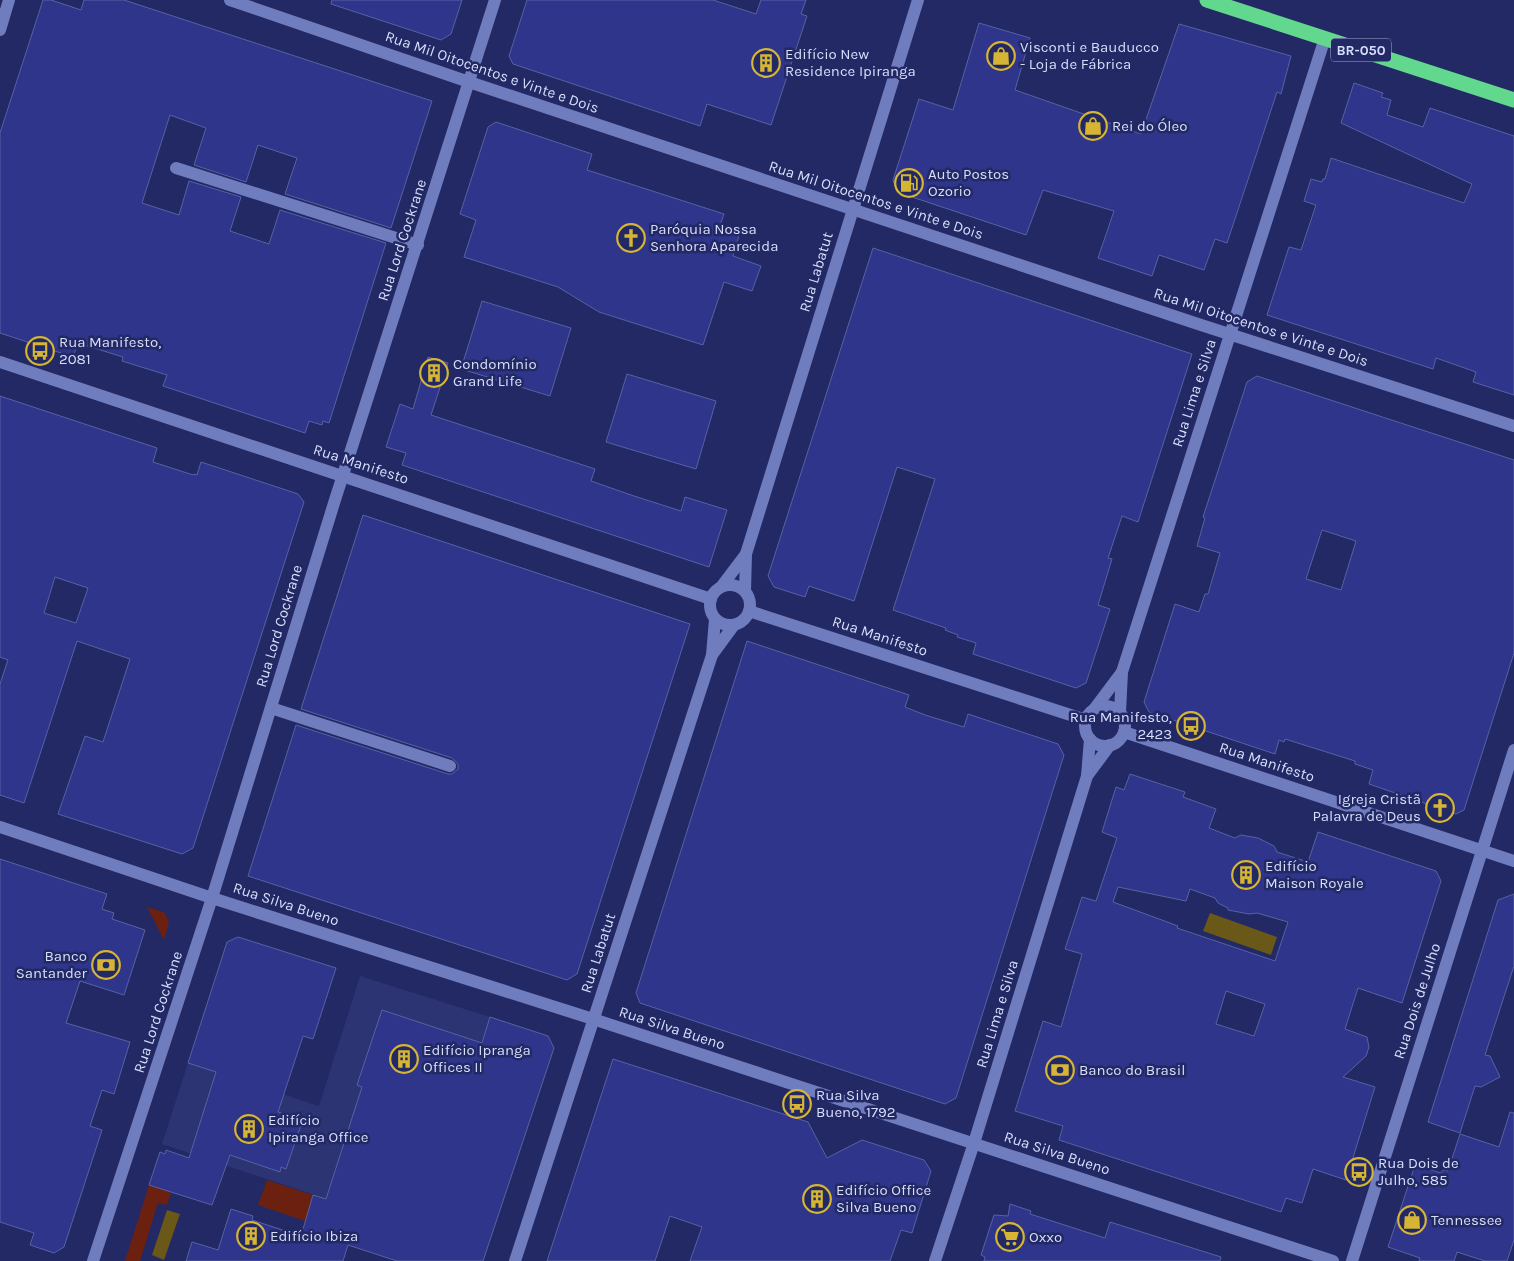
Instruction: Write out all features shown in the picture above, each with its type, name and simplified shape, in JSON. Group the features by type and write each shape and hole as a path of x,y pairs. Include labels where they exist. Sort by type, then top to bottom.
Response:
{"highway":[{"name":"BR-050","path":"1207,0 1514,100"}],"street":[{"path":"0,30 9,0"},
{"name":"Rua Mil Oitocentos e Vinte e Dois","path":"230,0 250,3 470,82 1514,426"},
{"name":"Rua Lord Cockrane","path":"93,1261 212,898 343,475 495,0"},
{"name":"Rua Labatut","path":"745,591 746,554 918,0"},
{"name":"Rua Lima e Silva","path":"1120,712 1122,672 1325,38"},
{"path":"176,168 418,245"},
{"name":"Rua Manifesto","path":"0,362 711,599"},
{"name":"Rua Labatut","path":"721,587 746,554"},
{"path":"734,585 745,591 750,601 749,611 741,622 734,625 724,625 715,618 710,609 711,599 713,594 721,587 734,585"},
{"name":"Rua Manifesto","path":"749,611 1086,720"},
{"name":"Rua Labatut","path":"516,1261 712,655 715,618"},
{"name":"Rua Labatut","path":"712,655 734,625"},
{"name":"Rua Lima e Silva","path":"1096,708 1122,672"},
{"path":"1108,706 1115,708 1120,712 1124,722 1124,732 1116,742 1110,745 1099,745 1090,739 1085,727 1088,715 1096,708 1108,706"},
{"path":"271,708 450,766"},
{"name":"Rua Manifesto","path":"1124,732 1514,861"},
{"name":"Rua Lima e Silva","path":"936,1261 1087,776 1090,739"},
{"name":"Rua Lima e Silva","path":"1087,776 1110,745"},
{"name":"Rua Dois de Julho","path":"1352,1261 1514,750"},
{"name":"Rua Silva Bueno","path":"0,827 212,898 593,1019 1333,1261"}],"shaded area":[{"path":"147,907 164,912 169,922 164,940"},
{"path":"1210,913 1277,937 1271,955 1203,931"},
{"path":"360,976 490,1017 447,1148 352,1117 326,1199 162,1144 188,1063 319,1106"},
{"path":"267,1180 313,1195 305,1221 258,1205"},
{"path":"149,1185 171,1192 167,1205 158,1203 140,1261 125,1261"},
{"path":"167,1210 180,1214 164,1260 152,1255"}],"building":[{"path":"43,0 51,0 81,10 84,0 124,0 432,101 391,228 285,194 297,158 258,145 246,182 194,165 206,128 170,115 142,203 179,215 189,181 241,197 230,231 269,244 280,210 386,243 329,423 323,421 322,425 309,421 305,433 163,386 167,375 122,361 123,357 78,343 73,357 0,333 0,133"},
{"path":"332,0 462,0 451,34 441,40 331,4"},
{"path":"527,0 713,0 756,14 761,0 806,0 801,14 807,16 771,125 707,104 700,126 513,64 509,56"},
{"path":"979,23 1030,38 1015,90 1141,134 1179,24 1291,56 1281,94 1277,92 1227,243 1215,239 1204,270 1159,255 1152,276 1098,258 1114,211 1043,190 1026,235 897,192 893,180 919,99 953,110"},
{"path":"1354,83 1383,93 1381,97 1391,100 1387,115 1423,127 1430,108 1514,136 1514,395 1473,382 1476,372 1436,358 1433,369 1267,315 1289,247 1301,250 1316,205 1304,201 1311,179 1322,182 1325,179 1331,158 1464,203 1472,184 1341,123"},
{"name":"Paróquia Nossa Senhora Aparecida","path":"496,122 592,154 587,170 724,214 720,225 740,232 733,256 761,266 752,291 724,282 703,345 599,312 558,287 464,257 476,220 460,214 488,127"},
{"path":"873,248 1192,354 1138,522 1122,516 1108,558 1112,559 1098,605 1110,609 1086,683 1076,688 973,654 976,643 957,637 958,635 945,630 946,628 893,610 935,479 897,467 854,601 809,586 805,597 774,587 768,576"},
{"path":"482,301 571,328 550,396 461,369"},
{"path":"428,357 448,363 431,415 595,469 591,481 634,496 681,511 685,497 727,510 709,567 402,465 406,453 386,447 400,404 413,409"},
{"path":"627,374 716,401 696,469 606,442"},
{"path":"1257,376 1514,460 1514,653 1464,810 1456,814 1369,784 1373,770 1355,764 1355,761 1285,739 1284,742 1279,740 1275,754 1149,712 1144,702 1175,604 1199,612 1205,594 1208,594 1220,553 1197,546 1205,518 1203,517 1247,382","holes":["1322,530 1356,541 1341,590 1306,579"]},
{"path":"0,396 157,448 153,462 197,475 201,462 298,494 304,502 193,848 182,854 58,814 85,736 103,742 130,659 77,641 24,803 0,795 0,684 8,660 0,657","holes":["55,577 88,588 76,623 44,613"]},
{"path":"363,515 690,624 577,974 567,980 248,876 296,725 448,774 452,774 458,769 458,764 452,758 301,709"},
{"path":"747,641 909,695 905,707 925,715 964,727 968,714 1058,744 1064,755 956,1098 945,1104 640,1003 636,993"},
{"path":"1130,774 1185,792 1183,797 1216,809 1209,828 1235,838 1241,835 1258,838 1274,846 1277,852 1308,862 1318,832 1436,871 1441,881 1402,1003 1358,988 1345,1029 1367,1037 1369,1047 1366,1056 1343,1077 1375,1087 1346,1180 1313,1169 1302,1203 1286,1198 1281,1212 1059,1140 1063,1126 1015,1111 1043,1021 1061,1027 1082,954 1065,949 1082,897 1096,901 1117,838 1102,832 1116,787 1124,790","holes":["1118,887 1186,901 1190,889 1215,898 1218,903 1228,908 1228,910 1249,914 1257,913 1288,922 1275,961 1177,928 1178,926 1113,902","1226,991 1265,1004 1254,1036 1216,1024"]},
{"path":"0,859 107,894 102,909 114,913 112,919 145,930 124,995 80,981 66,1023 130,1042 114,1094 102,1090 90,1126 102,1130 64,1247 54,1253 30,1245 34,1233 0,1222"},
{"path":"1514,894 1514,966 1485,1055 1490,1056 1500,1077 1481,1087 1475,1086 1460,1133 1428,1122 1498,900"},
{"path":"238,937 336,968 313,1039 303,1036 278,1112 297,1118 295,1123 301,1125 286,1169 281,1167 280,1172 230,1155 212,1205 149,1185 160,1152 165,1154 166,1150 189,1158 216,1072 188,1063 227,942"},
{"path":"382,1010 482,1043 490,1017 548,1036 554,1048 483,1261 397,1261 348,1245 343,1261 186,1261 192,1242 218,1250 231,1209 253,1216 252,1220 301,1236 313,1195 326,1199 362,1087 357,1085"},
{"path":"613,1059 808,1122 827,1158 862,1140 924,1160 931,1171 912,1233 901,1230 890,1261 690,1261 702,1227 670,1216 655,1261 547,1261"},
{"path":"1510,1112 1514,1113 1514,1240 1507,1261 1485,1261 1457,1252 1454,1261 1419,1261 1420,1258 1388,1247 1415,1165 1441,1173 1443,1170 1448,1171 1460,1134 1499,1147"},
{"path":"1010,1204 1031,1211 1030,1214 1105,1238 1110,1222 1221,1257 1220,1261 984,1261 985,1257 981,1255 994,1215 1008,1216"}],"place":[{"name":"Visconti e Bauducco - Loja de Fábrica","path":"1001,56"},
{"name":"Edifício New Residence Ipiranga","path":"766,63"},
{"name":"Rei do Óleo","path":"1093,126"},
{"name":"Auto Postos Ozorio","path":"909,183"},
{"name":"Paróquia Nossa Senhora Aparecida","path":"631,238"},
{"name":"Rua Manifesto, 2081","path":"40,351"},
{"name":"Condomínio Grand Life","path":"434,373"},
{"name":"Rua Manifesto, 2423","path":"1191,726"},
{"name":"Igreja Cristã Palavra de Deus","path":"1440,808"},
{"name":"Edifício Maison Royale","path":"1246,875"},
{"name":"Banco Santander","path":"106,965"},
{"name":"Edifício Ipranga Offices II","path":"404,1059"},
{"name":"Banco do Brasil","path":"1060,1070"},
{"name":"Rua Silva Bueno, 1792","path":"797,1104"},
{"name":"Edifício Ipiranga Office","path":"249,1129"},
{"name":"Rua Dois de Julho, 585","path":"1359,1172"},
{"name":"Edifício Office Silva Bueno","path":"817,1199"},
{"name":"Tennessee","path":"1412,1220"},
{"name":"Edifício Ibiza","path":"251,1236"},
{"name":"Oxxo","path":"1010,1237"}]}
